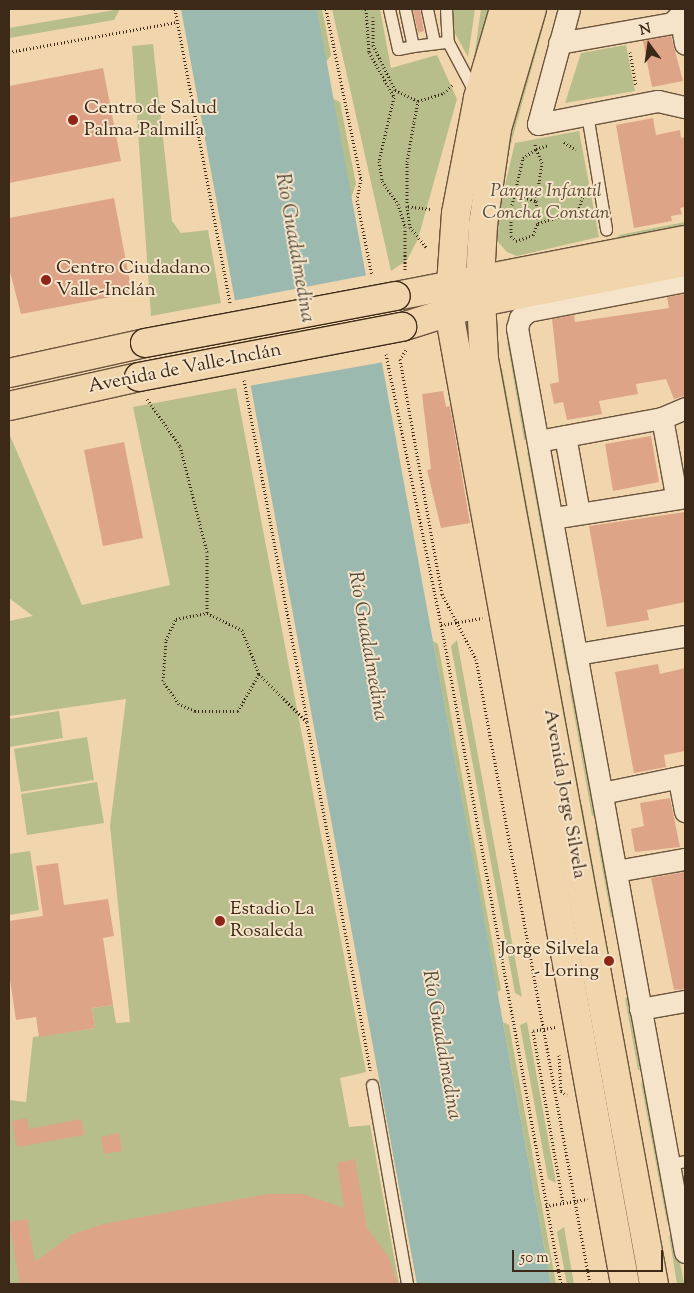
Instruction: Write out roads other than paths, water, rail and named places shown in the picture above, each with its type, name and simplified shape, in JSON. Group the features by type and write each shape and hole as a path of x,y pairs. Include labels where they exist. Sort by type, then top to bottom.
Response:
{"main road":[{"name":"Avenida Jorge Silvela","path":"504,9 478,98 448,285 449,312 625,1284"},
{"name":"Avenida Jorge Silvela","path":"532,9 498,129 480,290 484,359 654,1284"},
{"path":"480,290 685,240"},
{"path":"480,290 685,262"},
{"name":"Avenida de Valle-Inclán","path":"9,373 145,342 400,296 448,285 480,290"},
{"name":"Avenida de Valle-Inclán","path":"9,406 139,377 406,325 449,312 480,290"}],"street":[{"path":"569,9 538,124 658,101 685,107"},
{"path":"559,43 672,23 683,12"},
{"path":"683,12 685,44"},
{"name":"Avenida Jorge Silvela","path":"685,281 534,310 520,318 517,328 553,518 640,1009 678,1162 685,1252"},
{"path":"538,441 662,418 685,408"},
{"path":"553,518 680,496 662,418"},
{"path":"564,436 579,513"},
{"path":"577,654 685,636"},
{"path":"602,794 682,778 685,811"},
{"path":"616,871 685,859"},
{"path":"640,1009 685,1001"}],"lane":[{"path":"389,9 398,49 434,41 448,42"},
{"path":"405,9 413,46"},
{"path":"427,9 434,41"},
{"path":"446,9 448,42 478,98"},
{"path":"587,114 606,229"},
{"path":"372,1085 407,1284"}],"water":[{"name":"Río Guadalmedina","path":"181,9 317,9 551,1284 417,1284"}],"place":[{"name":"Centro de Salud Palma-Palmilla","path":"73,120"},
{"name":"Centro Ciudadano Valle-Inclán","path":"46,280"},
{"name":"Estadio La Rosaleda","path":"220,921"},
{"name":"Jorge Silvela - Loring","path":"609,961"}],"park label":[{"name":"Parque Infantil Concha Constan","path":"546,203"}]}
